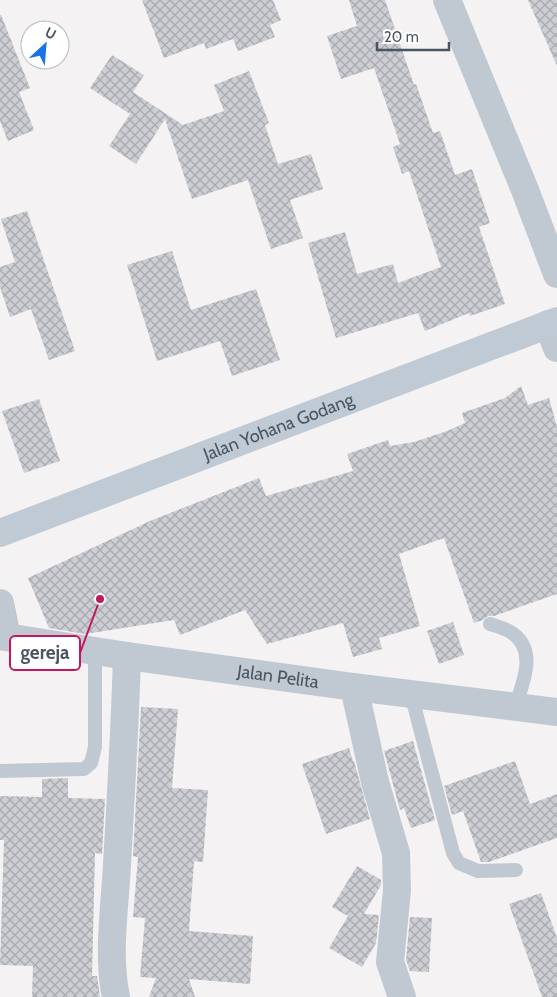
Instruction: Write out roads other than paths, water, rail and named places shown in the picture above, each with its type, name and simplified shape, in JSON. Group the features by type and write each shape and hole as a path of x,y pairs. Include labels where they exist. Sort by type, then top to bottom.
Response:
{"main road":[{"name":"Jalan Yohana Godang","path":"0,533 554,331"}],"street":[{"path":"447,0 525,190 557,274"},
{"path":"0,603 4,636"},
{"name":"Jalan Pelita","path":"4,636 127,656 557,712"},
{"path":"116,997 113,982 113,931 124,755 127,656"},
{"path":"354,687 375,782 396,852 397,890 390,962 402,997"}],"lane":[{"path":"490,624 510,632 520,642 527,656 527,672 515,707"},
{"path":"0,771 84,769 91,763 94,747 95,650"},
{"path":"411,694 453,853 460,863 478,871 516,870"}],"place":[{"name":"gereja","path":"100,599"}]}
